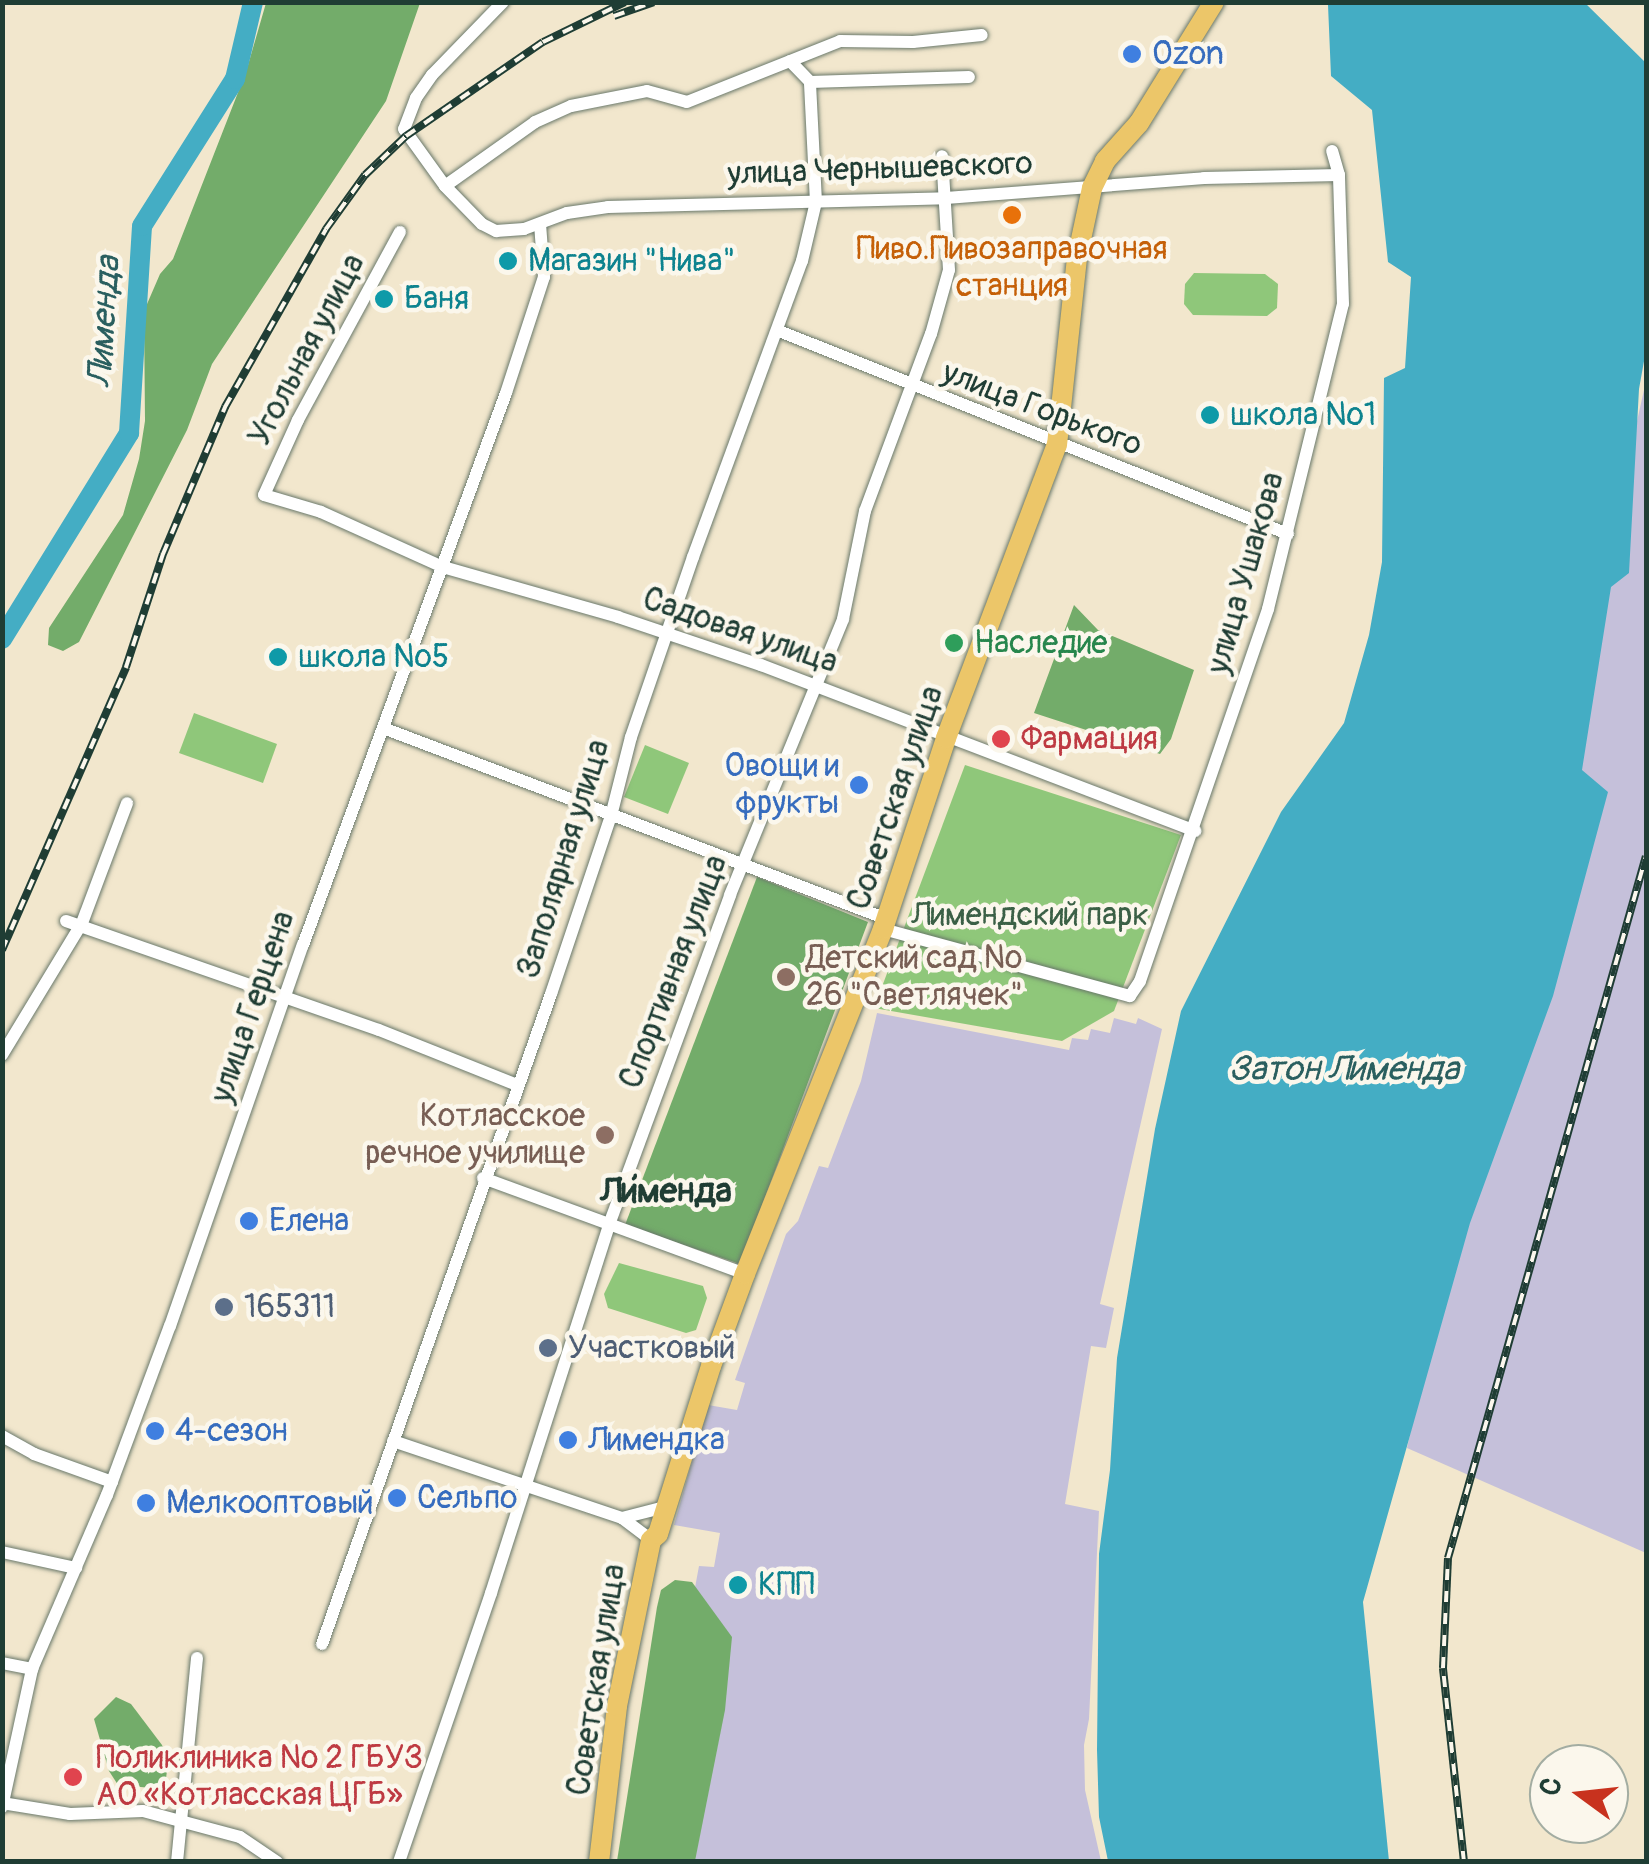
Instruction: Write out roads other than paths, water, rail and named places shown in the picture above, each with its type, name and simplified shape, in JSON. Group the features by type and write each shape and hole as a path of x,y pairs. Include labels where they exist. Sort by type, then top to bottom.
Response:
{"main road":[{"name":"Советская улица","path":"599,1862 617,1706 651,1540 658,1534 746,1274 885,924 946,738 1057,445 1078,258 1092,188 1105,161 1139,123 1214,2"}],"street":[{"name":"улица Чернышевского","path":"503,2 432,74 405,122 406,136 445,186 489,229 511,232 567,214 608,207 946,198 1204,178 1339,174"},
{"path":"445,186 553,112 647,90 687,102 840,41 913,42 982,35"},
{"path":"790,60 810,82 969,77"},
{"name":"Заполярная улица","path":"322,1644 611,816 631,737 744,414 779,331 816,202 810,82"},
{"name":"улица Ушакова","path":"885,924 1130,996 1146,970 1268,609 1344,304 1339,174 1332,151"},
{"name":"Спортивная улица","path":"399,1862 526,1488 610,1222 744,862 814,684 844,619 865,511 912,387 949,270 942,156"},
{"name":"улица Герцена","path":"3,1804 32,1670 112,1482 544,277 540,224"},
{"name":"Угольная улица","path":"264,495 298,420 400,232"},
{"name":"улица Горького","path":"779,331 1288,534"},
{"name":"Садовая улица","path":"264,495 321,512 443,567 670,633 814,684 1195,831"},
{"path":"384,728 611,816 744,862 885,924"},
{"path":"2,1055 82,923 127,804"},
{"path":"66,921 82,923 517,1086"},
{"path":"483,1178 746,1274"},
{"path":"2,1436 34,1454 112,1482"},
{"path":"393,1441 622,1518 651,1540"},
{"path":"622,1518 665,1507"},
{"path":"2,1552 76,1568"},
{"path":"176,1862 197,1658"},
{"path":"2,1663 32,1670"},
{"path":"3,1804 70,1814 144,1810 240,1837 277,1862"}],"water":[{"name":"Затон Лименда","path":"1585,3 1646,63 1646,350 1639,389 1629,573 1611,587 1582,770 1608,792 1553,996 1470,1223 1363,1602 1389,1861 1108,1861 1099,1817 1097,1750 1099,1554 1110,1470 1117,1358 1155,1129 1181,1011 1281,812 1344,723 1369,635 1382,562 1384,378 1405,368 1411,277 1388,262 1372,110 1331,76 1328,5"}],"waterway":[{"name":"Лименда","path":"2,639 129,433 142,226 235,79 253,2"}],"railway":[{"path":"2,950 126,667 163,554 225,407 326,229 365,175 406,136 543,42 625,2"},
{"path":"614,16 654,2"},
{"path":"1464,1862 1443,1668 1448,1558 1646,856"}],"place":[{"name":"Ozon","path":"1132,54"},
{"name":"Пиво.Пивозаправочная станция","path":"1012,215"},
{"name":"Магазин \"Нива\"","path":"508,261"},
{"name":"Баня","path":"384,299"},
{"name":"школа №1","path":"1210,415"},
{"name":"Наследие","path":"954,643"},
{"name":"школа №5","path":"278,657"},
{"name":"Фармация","path":"1001,739"},
{"name":"Овощи и фрукты","path":"859,785"},
{"name":"Детский сад № 26 \"Светлячек\"","path":"786,977"},
{"name":"Котласское речное училище","path":"605,1135"},
{"name":"Елена","path":"249,1221"},
{"name":"165311","path":"224,1307"},
{"name":"Участковый","path":"548,1348"},
{"name":"4-сезон","path":"155,1431"},
{"name":"Лимендка","path":"568,1440"},
{"name":"Сельпо","path":"397,1498"},
{"name":"Мелкооптовый","path":"146,1503"},
{"name":"КПП","path":"738,1585"},
{"name":"Поликлиника № 2 ГБУЗ АО «Котласская ЦГБ»","path":"73,1777"}],"district":[{"name":"Ли́менда","path":"666,1191"}],"park label":[{"name":"Лимендский парк","path":"1030,915"}]}
